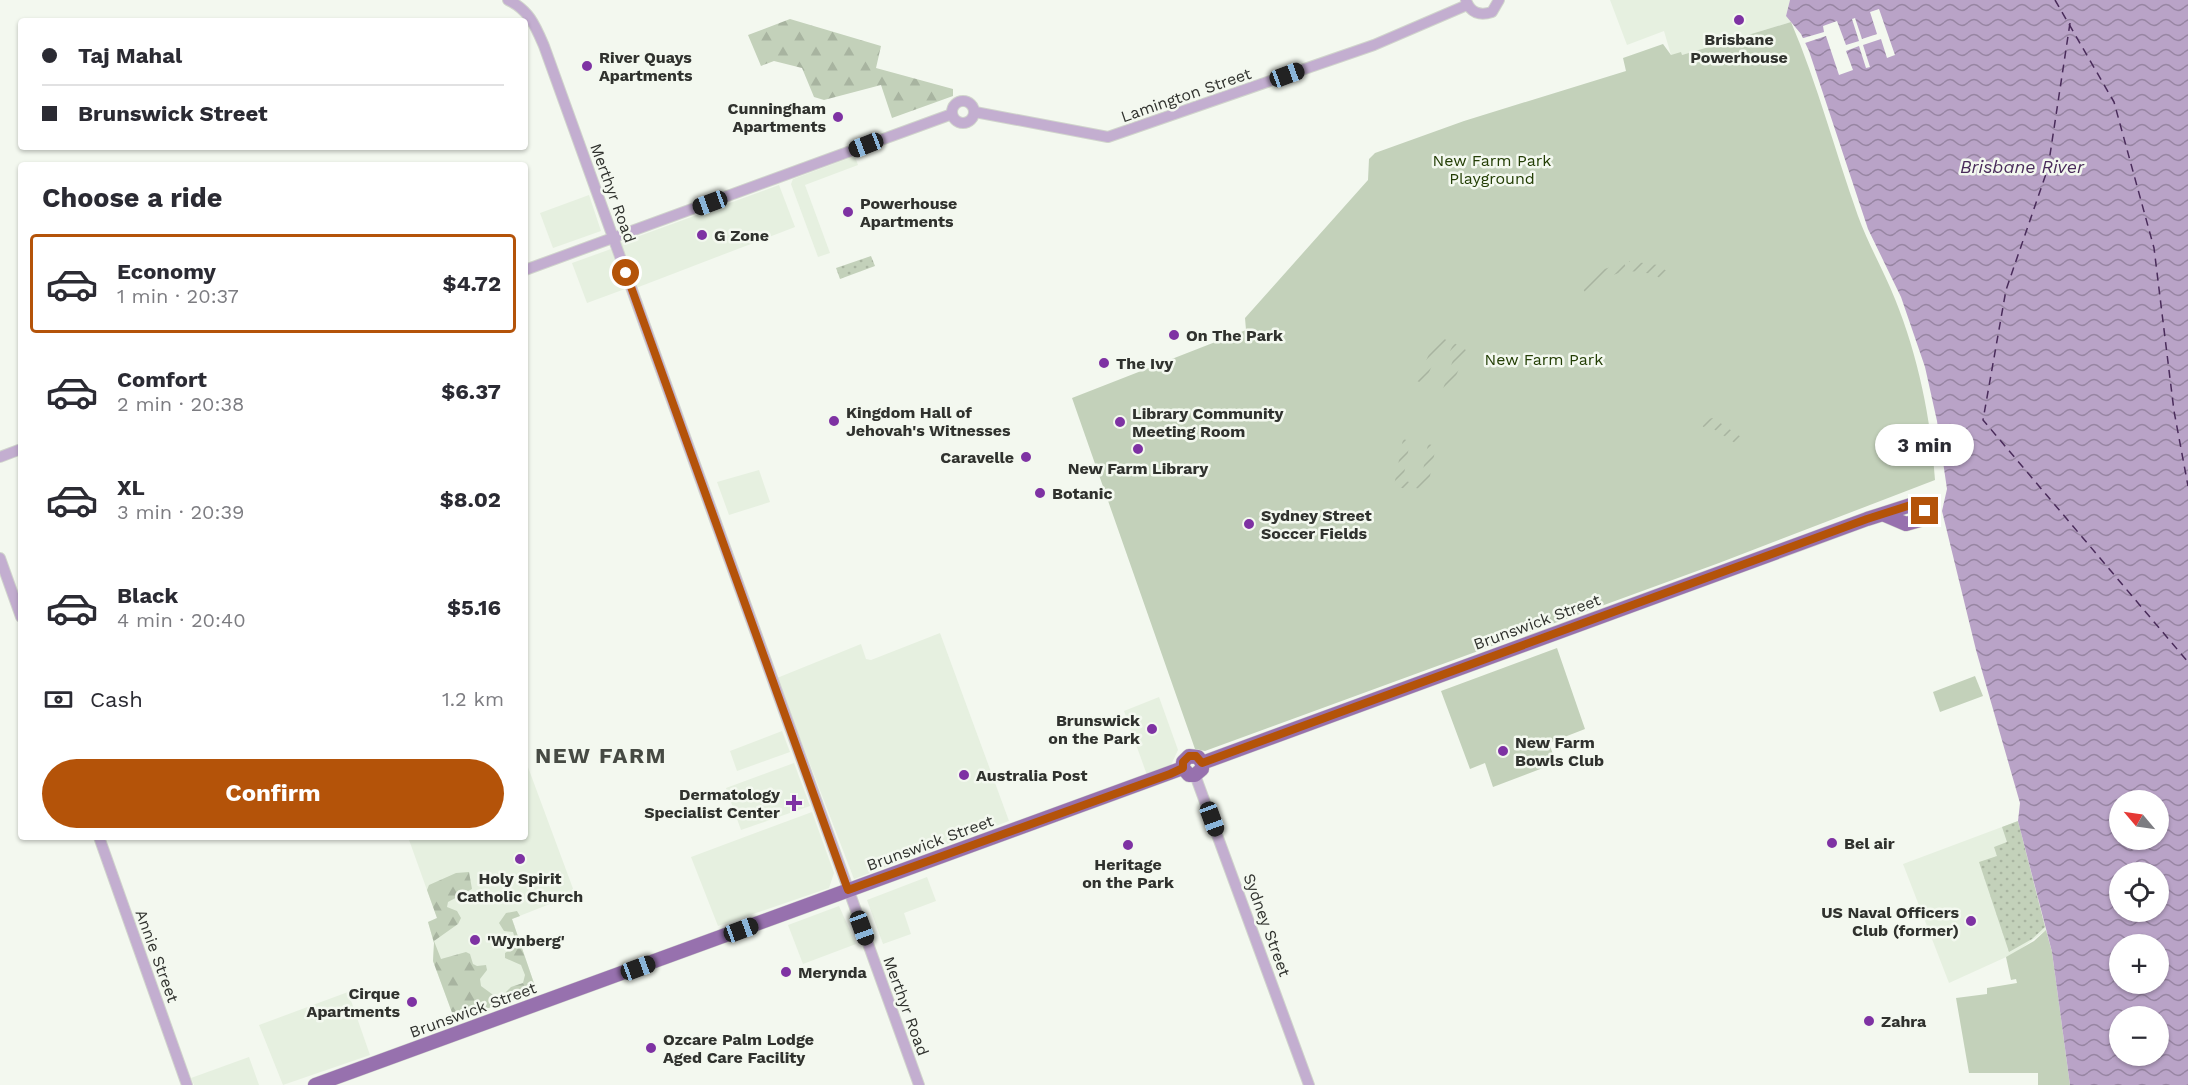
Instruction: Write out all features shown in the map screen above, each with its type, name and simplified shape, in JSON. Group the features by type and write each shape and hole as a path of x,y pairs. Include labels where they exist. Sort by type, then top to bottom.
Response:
{"main road":[{"name":"Brunswick Street","path":"315,1085 848,890 1193,768 1867,519 1884,516"}],"street":[{"name":"Merthyr Road","path":"508,0 520,6 534,20 920,1085"},
{"name":"Lamington Street","path":"975,112 1108,137 1374,45 1466,3 1475,13 1486,14 1496,8 1499,0"},
{"path":"962,101 972,105 975,112 973,119 963,124 954,120 952,114 953,107 962,101"},
{"path":"528,269 952,114"},
{"path":"0,457 18,450"},
{"path":"0,558 18,609"},
{"name":"Sydney Street","path":"1193,768 1309,1085"},
{"name":"Annie Street","path":"100,840 187,1085"}],"shaded area":[{"path":"1610,0 1790,0 1786,16 1791,22 1682,55 1671,55 1664,31 1627,45"},
{"path":"855,156 858,165 805,185 830,253 818,257 791,184 793,179"},
{"path":"779,185 795,227 636,288 620,243"},
{"path":"589,195 601,231 553,248 540,213"},
{"path":"611,249 625,289 587,303 572,263"},
{"path":"759,470 770,502 729,515 717,482"},
{"path":"940,633 1009,821 854,879 777,678 861,644 866,659 871,660"},
{"name":"Brunswick on the Park","path":"1159,697 1178,750 1170,767 1147,775 1124,711"},
{"path":"782,731 790,752 737,771 730,751"},
{"path":"794,763 810,806 741,830 726,788"},
{"path":"528,767 575,894 512,919 537,992 454,1018 433,961 434,943 428,922 437,918 409,840 528,840"},
{"path":"812,812 834,873 829,888 718,926 691,857"},
{"path":"2018,821 2046,930 2015,953 1949,983 1903,864"},
{"path":"927,877 936,901 904,913 911,934 883,944 867,900"},
{"path":"839,906 856,944 803,964 788,925"},
{"path":"348,992 370,1055 283,1085 259,1025"},
{"path":"249,1057 259,1085 194,1085 191,1078"}],"green space":[{"path":"790,19 881,46 876,68 953,89 953,96 892,118 881,85 824,100 814,97 802,68 774,61 761,66 748,35"},
{"name":"New Farm Park","path":"1791,22 1810,70 1858,216 1895,299 1917,365 1927,411 1935,480 1719,563 1205,751 1195,749 1072,398 1246,330 1245,318 1368,180 1369,159 1375,153 1464,121 1626,71 1623,58 1663,44 1671,55 1681,52 1682,55"},
{"path":"871,256 875,266 840,279 836,268"},
{"path":"1629,261 1658,265 1671,274 1665,282 1654,274 1630,271"},
{"path":"1624,263 1627,270 1605,278 1585,292 1580,285 1601,270"},
{"path":"1437,336 1449,341 1445,349 1440,347 1424,384 1417,381"},
{"path":"1454,343 1466,350 1450,392 1443,389 1455,354 1450,351"},
{"path":"1713,418 1744,439 1738,445 1709,426 1703,427 1701,420"},
{"path":"1403,439 1410,441 1403,480 1409,482 1406,489 1394,486"},
{"path":"1428,444 1436,446 1427,491 1416,488 1418,481 1421,481"},
{"path":"1557,648 1585,729 1549,743 1556,763 1493,787 1485,763 1470,769 1441,691"},
{"path":"1975,676 1983,696 1940,712 1933,692"},
{"path":"2018,821 2045,927 2032,939 2009,952 1979,862 1997,856 1994,847 2007,842 2002,827"},
{"path":"469,872 472,889 448,902 447,907 457,911 461,918 458,924 434,941 441,959 466,952 470,954 473,964 486,965 487,970 480,979 481,986 496,997 499,1005 454,1018 433,961 434,943 428,922 437,918 427,890 429,885 456,873"},
{"path":"517,911 520,916 512,919 537,992 509,1002 506,992 511,987 523,983 525,975 521,965 505,958 505,953 517,945 513,932 504,931 499,923 506,913"},
{"path":"2046,930 2052,952 2070,1085 2038,1085 2038,1073 1969,1073 1956,998 1987,994 1987,988 2017,983 2016,979 2011,980 2006,957 2034,941"}],"water":[{"name":"Brisbane River","path":"1790,0 2188,0 2188,1085 2070,1085 2052,952 2018,821 2020,803 1976,650 1942,511 1947,489 1937,421 1925,367 1901,297 1868,229 1809,51 1801,34 1786,16"}],"pier":[{"path":"1879,9 1895,55 1887,58 1881,39 1863,45 1870,67 1866,68 1859,46 1846,51 1853,70 1839,75 1826,36 1802,44 1800,39 1824,32 1823,26 1837,21 1846,45 1859,41 1852,19 1855,18 1862,39 1877,34 1870,12"}],"ferry route":[{"path":"2055,0 2114,102 2154,248 2174,411 2188,486"},
{"path":"2070,23 2048,168 2006,290 1983,420 2188,662"}],"place":[{"name":"Brisbane Powerhouse","path":"1739,20"},
{"name":"River Quays Apartments","path":"587,66"},
{"name":"Cunningham Apartments","path":"838,117"},
{"name":"Powerhouse Apartments","path":"848,212"},
{"name":"G Zone","path":"702,235"},
{"name":"On The Park","path":"1174,335"},
{"name":"The Ivy","path":"1104,363"},
{"name":"Kingdom Hall of Jehovah's Witnesses","path":"834,421"},
{"name":"Library Community Meeting Room","path":"1120,422"},
{"name":"New Farm Library","path":"1138,449"},
{"name":"Caravelle","path":"1026,457"},
{"name":"Botanic","path":"1040,493"},
{"name":"Sydney Street Soccer Fields","path":"1249,524"},
{"name":"Brunswick on the Park","path":"1152,729"},
{"name":"New Farm Bowls Club","path":"1503,751"},
{"name":"Australia Post","path":"964,775"},
{"name":"Dermatology Specialist Center","path":"794,803"},
{"name":"Bel air","path":"1832,843"},
{"name":"Heritage on the Park","path":"1128,845"},
{"name":"Holy Spirit Catholic Church","path":"520,859"},
{"name":"US Naval Officers Club (former)","path":"1971,921"},
{"name":"'Wynberg'","path":"475,940"},
{"name":"Merynda","path":"786,972"},
{"name":"Cirque Apartments","path":"412,1002"},
{"name":"Zahra","path":"1869,1021"},
{"name":"Ozcare Palm Lodge Aged Care Facility","path":"651,1048"}],"district":[{"name":"NEW FARM","path":"601,755"}],"route":[{"path":"626,273 848,890 1170,774 1183,768 1183,762 1189,756 1196,756 1202,763 1867,519 1884,516 1917,503 1925,511"}],"park label":[{"name":"New Farm Park Playground","path":"1492,169"}]}
